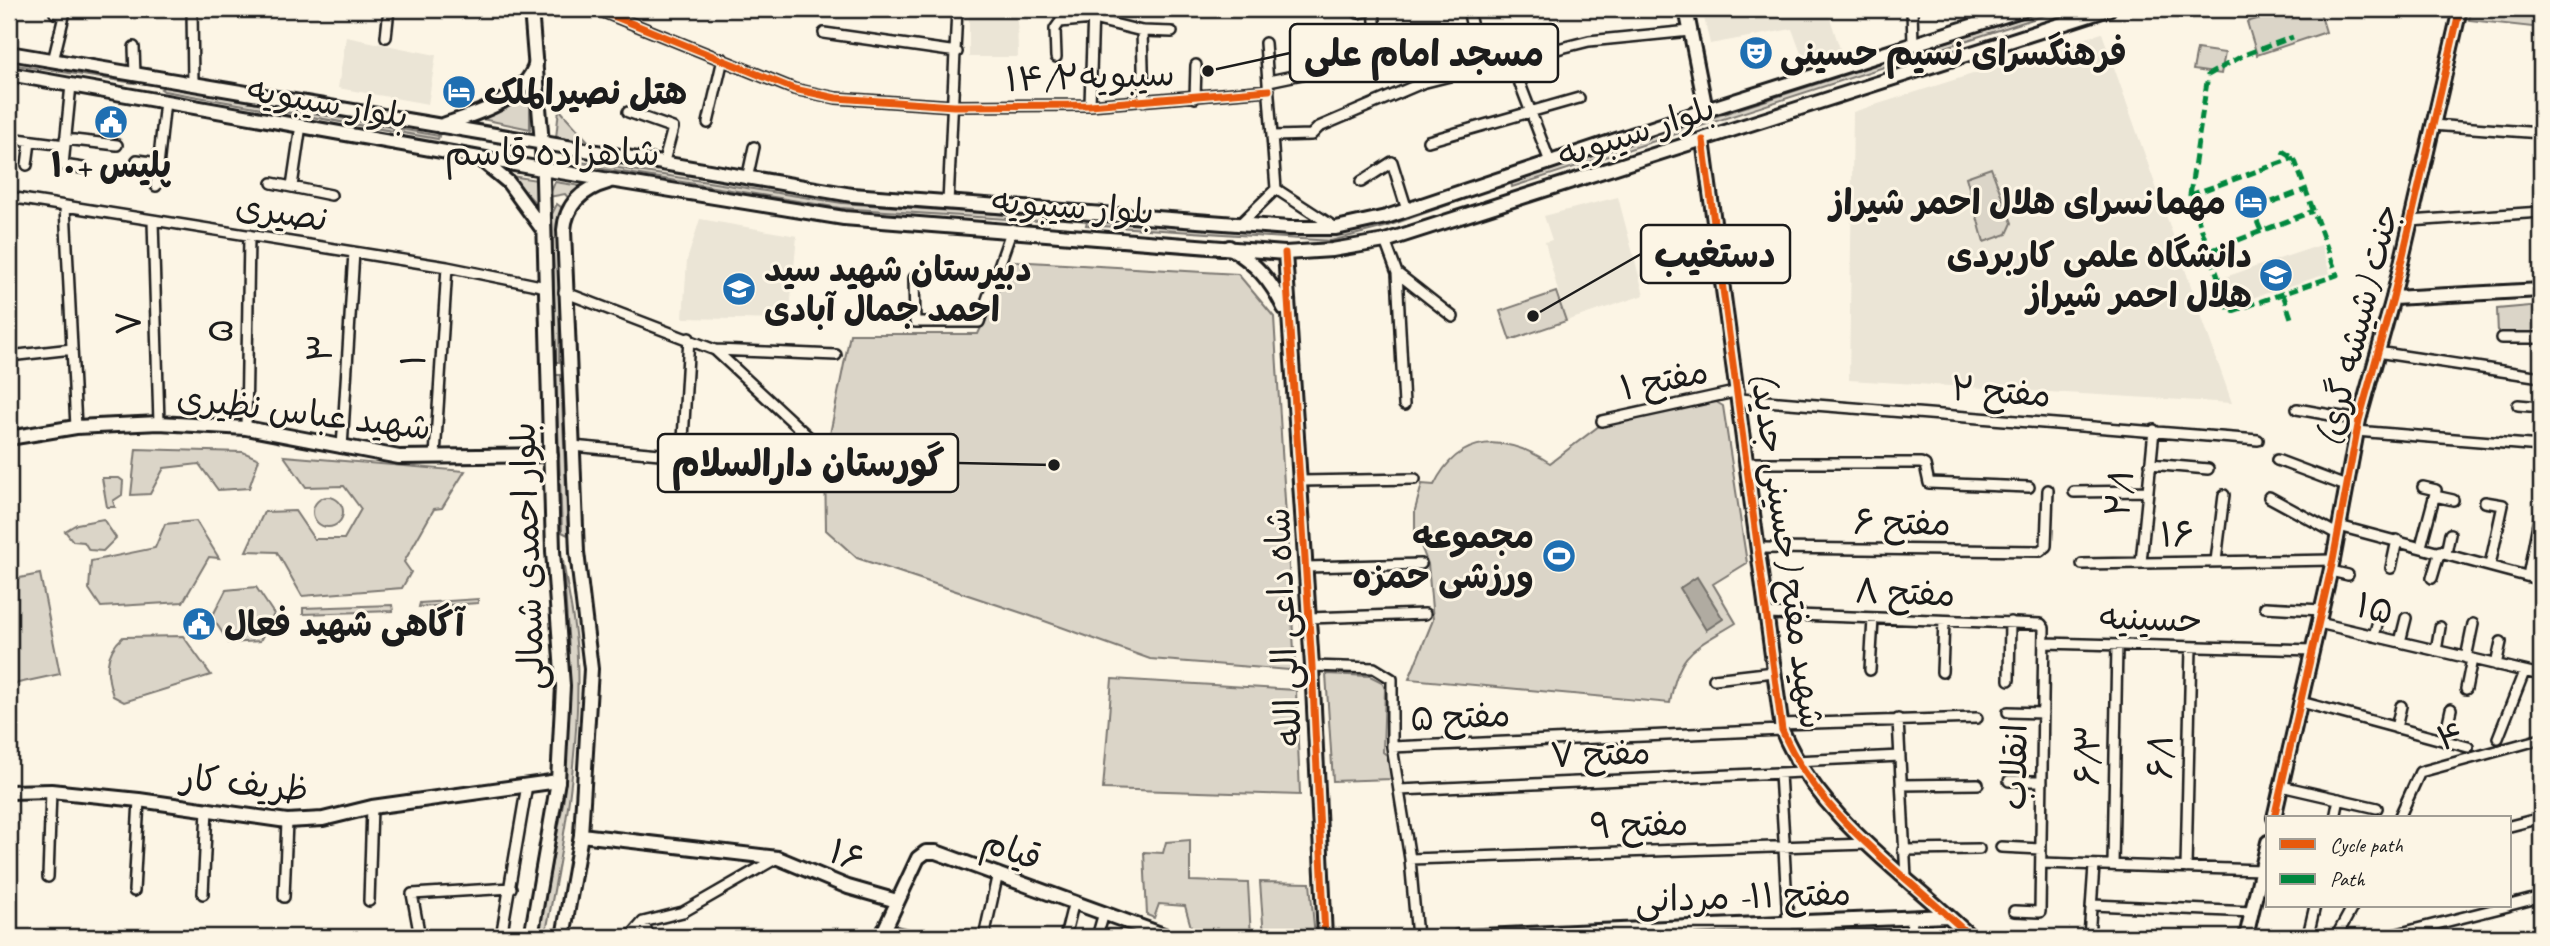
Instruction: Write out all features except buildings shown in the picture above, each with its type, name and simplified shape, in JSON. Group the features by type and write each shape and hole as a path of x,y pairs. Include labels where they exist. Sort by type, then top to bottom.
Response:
{"main road":[{"name":"بلوار احمدی شمالی","path":"531,9 542,144 553,551 562,686 558,781 531,937"},
{"path":"1686,9 1706,110"},
{"name":"بلوار سیبویه","path":"9,53 852,195 1336,228 1407,210 1706,110 2025,9"},
{"name":"بلوار سیبویه","path":"9,74 611,181 844,218 1227,246 1285,253 1332,250 1385,241 2109,9"},
{"name":"جنت (شیشه گری)","path":"2274,816 2332,566 2358,425 2393,298 2460,9"},
{"path":"439,127 506,99 526,81 536,63"},
{"path":"150,99 153,78"},
{"name":"شهید مفتح (حسینی جدید)","path":"1703,140 1749,463 1781,727 1798,767 1823,801 1947,916 1957,931 1971,937"},
{"path":"478,157 508,182 543,230"},
{"path":"1507,177 1502,184 1503,193 1513,200"},
{"name":"بلوار احمدی شمالی","path":"563,937 581,835 592,669 578,552 564,230 571,205 596,186 611,181"},
{"path":"1475,188 1484,197 1484,204 1477,211"},
{"path":"1067,234 1068,211"},
{"path":"1227,246 1250,260 1263,272 1287,314"},
{"name":"شاه داعی الی الله","path":"1285,253 1312,666 1325,937"},
{"path":"2393,298 2541,290"},
{"name":"شهید عباس نظیری","path":"9,438 76,427 159,423 246,428 399,457 551,455"},
{"path":"553,551 578,552"},
{"name":"ظریف کار","path":"9,792 51,791 139,800 287,821 323,819 372,807 558,781"},
{"name":"۱۶","path":"581,835 778,858 848,887 897,901"},
{"path":"2246,937 2266,851"},
{"name":"قیام","path":"883,933 918,858 926,852 936,852 1074,901 1152,934 1169,937"},
{"name":"مفتح ۱۱- مردانی","path":"1459,937 1729,931 1752,924 1947,916"}],"street":[{"path":"53,61 64,16 55,13 56,9"},
{"path":"192,9 193,84"},
{"path":"386,37 389,9"},
{"name":"سیبویه۱۴/۲","path":"596,9 794,89 835,98 954,106 1090,105 1195,98 1269,86 1378,58 1474,38"},
{"path":"787,9 800,11"},
{"path":"948,203 957,9"},
{"path":"1358,13 1374,9 1378,58"},
{"path":"1468,9 1480,70"},
{"path":"1912,9 1913,44"},
{"path":"1090,105 1093,14"},
{"path":"1056,57 1057,25 1093,14 1142,31 1172,32"},
{"path":"1142,31 1144,102"},
{"path":"1274,136 1311,135 1319,127 1422,83 1589,41 1690,31"},
{"path":"824,33 957,52"},
{"path":"1241,223 1276,189 1265,43"},
{"path":"134,47 135,75"},
{"path":"708,123 723,59"},
{"path":"1512,62 1529,113 1550,162"},
{"path":"1195,98 1196,65"},
{"path":"71,85 63,165 83,168"},
{"path":"1428,141 1579,98"},
{"path":"156,186 165,101"},
{"path":"628,112 673,128 663,164"},
{"path":"292,186 301,125"},
{"path":"2432,125 2541,133"},
{"path":"9,138 30,142 117,145"},
{"path":"27,164 30,142"},
{"path":"747,179 754,147"},
{"path":"136,160 158,163"},
{"path":"1361,182 1392,162 1407,210"},
{"path":"272,183 331,195"},
{"path":"1276,189 1336,228"},
{"name":"نصیری","path":"9,197 447,267 546,286"},
{"path":"65,207 76,427"},
{"path":"2410,221 2541,212"},
{"name":"۷","path":"153,221 159,423"},
{"path":"914,278 915,321 979,322 1012,229"},
{"name":"۵","path":"246,428 249,235"},
{"path":"1385,241 1397,273 1404,405"},
{"name":"۳","path":"342,448 354,252"},
{"name":"۱","path":"435,456 447,267"},
{"path":"1397,273 1453,317"},
{"path":"565,292 715,349 836,355"},
{"path":"682,457 689,338"},
{"path":"2501,338 2541,338"},
{"path":"9,356 72,349"},
{"path":"572,446 682,457 802,458 812,451 813,441 715,349"},
{"path":"2377,352 2541,377"},
{"name":"مفتح ۱","path":"1602,421 1739,395"},
{"name":"مفتح ۲","path":"1739,395 2258,440"},
{"path":"2518,405 2541,408"},
{"path":"2297,409 2358,425 2459,439 2541,446"},
{"name":"۲/۱","path":"2141,562 2154,430"},
{"path":"2277,460 2346,486"},
{"path":"1749,463 1922,463 1925,465 1929,483 2029,488"},
{"path":"2150,464 2208,469"},
{"path":"1301,481 1415,479"},
{"path":"2421,547 2437,490 2423,487"},
{"name":"مفتح ۶","path":"1759,548 2044,550 2048,490"},
{"path":"2074,492 2148,491"},
{"path":"2216,561 2224,495"},
{"path":"2435,496 2453,500"},
{"path":"2269,497 2338,530 2396,540 2541,580"},
{"path":"2485,502 2502,505 2490,565"},
{"path":"2528,576 2540,513"},
{"path":"2432,578 2450,534"},
{"path":"2391,568 2396,540"},
{"name":"۱۶","path":"2082,564 2271,561 2332,566 2348,575"},
{"path":"1306,567 1421,564"},
{"name":"۱۵","path":"2265,607 2320,617 2374,636 2541,675"},
{"path":"1309,618 1425,614"},
{"name":"مفتح ۸","path":"1767,614 2041,624"},
{"path":"2374,636 2379,617"},
{"path":"2400,642 2406,618"},
{"path":"1870,670 1873,619"},
{"path":"1942,672 1944,621"},
{"path":"2009,680 2010,622"},
{"name":"انقلاب","path":"2014,911 2040,912 2044,643 2041,624"},
{"path":"2466,689 2473,624"},
{"path":"2436,651 2440,627"},
{"path":"2496,665 2501,642"},
{"name":"حسینیه","path":"2044,643 2313,650"},
{"name":"۶/۳","path":"2113,866 2117,645"},
{"name":"۶/۱","path":"2186,868 2191,648"},
{"path":"1312,666 1374,668 1392,679 1392,747 1410,859 1417,937"},
{"path":"1714,679 1774,672"},
{"path":"2498,738 2524,672"},
{"path":"2301,702 2468,747"},
{"path":"2396,728 2401,706"},
{"path":"2444,741 2451,709"},
{"path":"2008,712 2043,713"},
{"name":"مفتح ۵","path":"1392,747 1898,719 1976,718"},
{"path":"1898,719 1906,878"},
{"name":"۴","path":"2400,816 2420,772 2541,739"},
{"name":"مفتح ۷","path":"1399,790 1780,774 1798,767 1900,756"},
{"path":"1780,774 1787,937"},
{"path":"2009,781 2042,781"},
{"path":"1901,785 1978,784"},
{"path":"501,937 527,785"},
{"path":"2281,786 2377,808"},
{"path":"48,877 51,791"},
{"path":"134,891 139,800"},
{"path":"2335,816 2339,800"},
{"path":"369,901 372,807"},
{"path":"203,894 207,808"},
{"path":"2512,825 2541,818"},
{"path":"284,897 287,821"},
{"name":"مفتح ۹","path":"1410,859 1784,844 1869,844"},
{"path":"2001,847 2041,849"},
{"path":"1903,850 1979,849"},
{"path":"630,937 643,922 683,912 778,858"},
{"path":"2041,863 2262,870"},
{"path":"2089,937 2094,866"},
{"path":"984,937 998,873"},
{"path":"420,937 412,894 511,888"},
{"path":"2512,905 2541,897"},
{"path":"1065,937 1074,901"},
{"path":"2093,905 2252,912"},
{"path":"2309,931 2315,908"},
{"path":"2336,937 2352,908"},
{"path":"2385,937 2501,908"},
{"path":"1097,937 1104,913"},
{"path":"1911,937 1912,918"},
{"path":"1829,937 1830,921"},
{"path":"643,922 649,937"},
{"path":"1752,924 1757,937"},
{"path":"883,933 919,937"}],"shaded area":[{"path":"969,9 1017,9 1018,57 969,57"},
{"path":"1702,9 1827,9 1840,49 1803,59 1792,29 1710,44"},
{"path":"2050,9 2064,9 1512,187 1511,182"},
{"path":"2280,9 2319,9 2326,32 2257,55 2247,22 2280,12"},
{"path":"2472,9 2541,9 2541,28 2469,20"},
{"path":"2102,33 2232,403 1849,380 1853,112"},
{"path":"346,37 436,55 428,104 338,88"},
{"path":"2197,49 2225,53 2221,74 2193,70"},
{"path":"9,59 133,81 134,83 9,64"},
{"path":"165,86 439,136 438,139 164,91 161,89"},
{"path":"530,88 530,129 477,118 503,108"},
{"path":"559,109 588,141 556,138"},
{"path":"580,162 842,203 1052,218 1052,222 840,208 579,165"},
{"path":"1991,168 2012,223 2007,234 1984,242 1966,177"},
{"path":"511,176 537,180 538,206"},
{"path":"555,182 587,187 571,201 565,194 549,197"},
{"path":"1475,191 1476,195 1385,227 1331,241 1086,225 1087,221 1332,236"},
{"path":"1618,197 1644,295 1566,321 1545,242 1552,240 1544,216"},
{"path":"557,204 561,207 559,362 556,362 552,214"},
{"name":"دبیرستان شهید سید احمد جمال آبادی","path":"700,219 797,236 789,320 683,318 687,260"},
{"name":"دانشگاه علمی کاربردی هلال احمر شیراز","path":"2321,245 2330,273 2230,305 2222,278"},
{"path":"1012,261 1238,274 1274,317 1295,667 1289,670 1150,659 857,558 826,530 825,459 850,334 978,334"},
{"path":"1556,292 1566,321 1510,340 1500,311"},
{"path":"2541,305 2541,335 2498,334 2497,309"},
{"path":"556,375 561,375 568,535 562,532"},
{"name":"مجموعه ورزشی حمزه","path":"1711,399 1723,406 1747,563 1713,584 1736,623 1699,646 1684,661 1678,672 1670,703 1409,679 1433,620 1428,564 1415,531 1415,510 1422,484 1434,485 1457,455 1471,447 1501,444 1517,447 1550,463 1599,426"},
{"path":"136,449 243,452 259,459 249,488 218,490 199,464 164,468 150,494 131,495"},
{"path":"284,456 465,471 442,508 434,509 404,562 411,572 402,588 302,596 277,552 246,551 264,512 295,511 314,539 344,539 361,509 344,486 306,487"},
{"path":"102,478 119,478 123,481 122,495 113,501 115,507 107,507"},
{"path":"328,497 334,498 342,506 342,518 334,526 328,527 322,526 314,518 313,512 314,506 322,498"},
{"path":"103,519 116,538 103,551 89,550 84,542 73,541 65,531 77,524"},
{"path":"196,521 219,558 209,557 183,602 101,607 89,589 91,561 155,548 165,524"},
{"path":"563,561 576,645 576,727 558,868 545,937 538,937 564,798 569,649"},
{"path":"40,574 60,674 9,685 9,580"},
{"path":"1697,577 1723,619 1706,630 1680,588"},
{"path":"256,587 274,614 260,641 229,643 212,617 226,590"},
{"path":"478,599 478,603 419,607 420,603"},
{"path":"392,605 393,611 303,614 303,608"},
{"path":"183,636 211,675 124,702 113,696 109,680 109,657 123,637"},
{"path":"1326,674 1370,676 1382,682 1385,689 1383,752 1389,757 1392,779 1333,781"},
{"path":"1112,679 1296,690 1300,795 1103,789"},
{"path":"1190,840 1190,881 1248,883 1251,937 1202,937 1193,934 1185,906 1159,904 1154,918 1147,915 1144,852 1163,853 1166,842"},
{"path":"1260,882 1310,883 1315,937 1264,937"}],"marked path":[{"path":"2190,195 2208,75 2244,55 2293,37"},
{"path":"2282,151 2294,158 2337,275 2230,312 2190,195 2294,158"},
{"path":"2261,231 2252,209 2305,190"},
{"path":"2210,251 2313,211"},
{"path":"2283,294 2292,321"}],"cycle path":[{"path":"596,9 794,89 836,98 954,106 1090,105 1269,90"},
{"path":"2274,816 2333,560 2359,420 2393,298 2460,9"},
{"path":"1703,140 1782,730 1798,762 1840,817 1971,937"},
{"path":"1285,253 1312,666 1325,937"}],"place":[{"name":"فرهنگسرای نسیم حسینی","path":"1756,53"},
{"name":"مسجد امام علی","path":"1208,71"},
{"name":"هتل نصیرالملک","path":"459,92"},
{"name":"پلیس +۱۰","path":"111,122"},
{"name":"مهمانسرای هلال احمر شیراز","path":"2251,202"},
{"name":"دانشگاه علمی کاربردی هلال احمر شیراز","path":"2276,275"},
{"name":"دبیرستان شهید سید احمد جمال آبادی","path":"739,289"},
{"name":"دستغیب","path":"1533,316"},
{"name":"گورستان دارالسلام","path":"1054,465"},
{"name":"مجموعه ورزشی حمزه","path":"1559,556"},
{"name":"آگاهی شهید فعال","path":"199,624"}],"district":[{"name":"شاهزاده قاسم","path":"552,152"}]}
